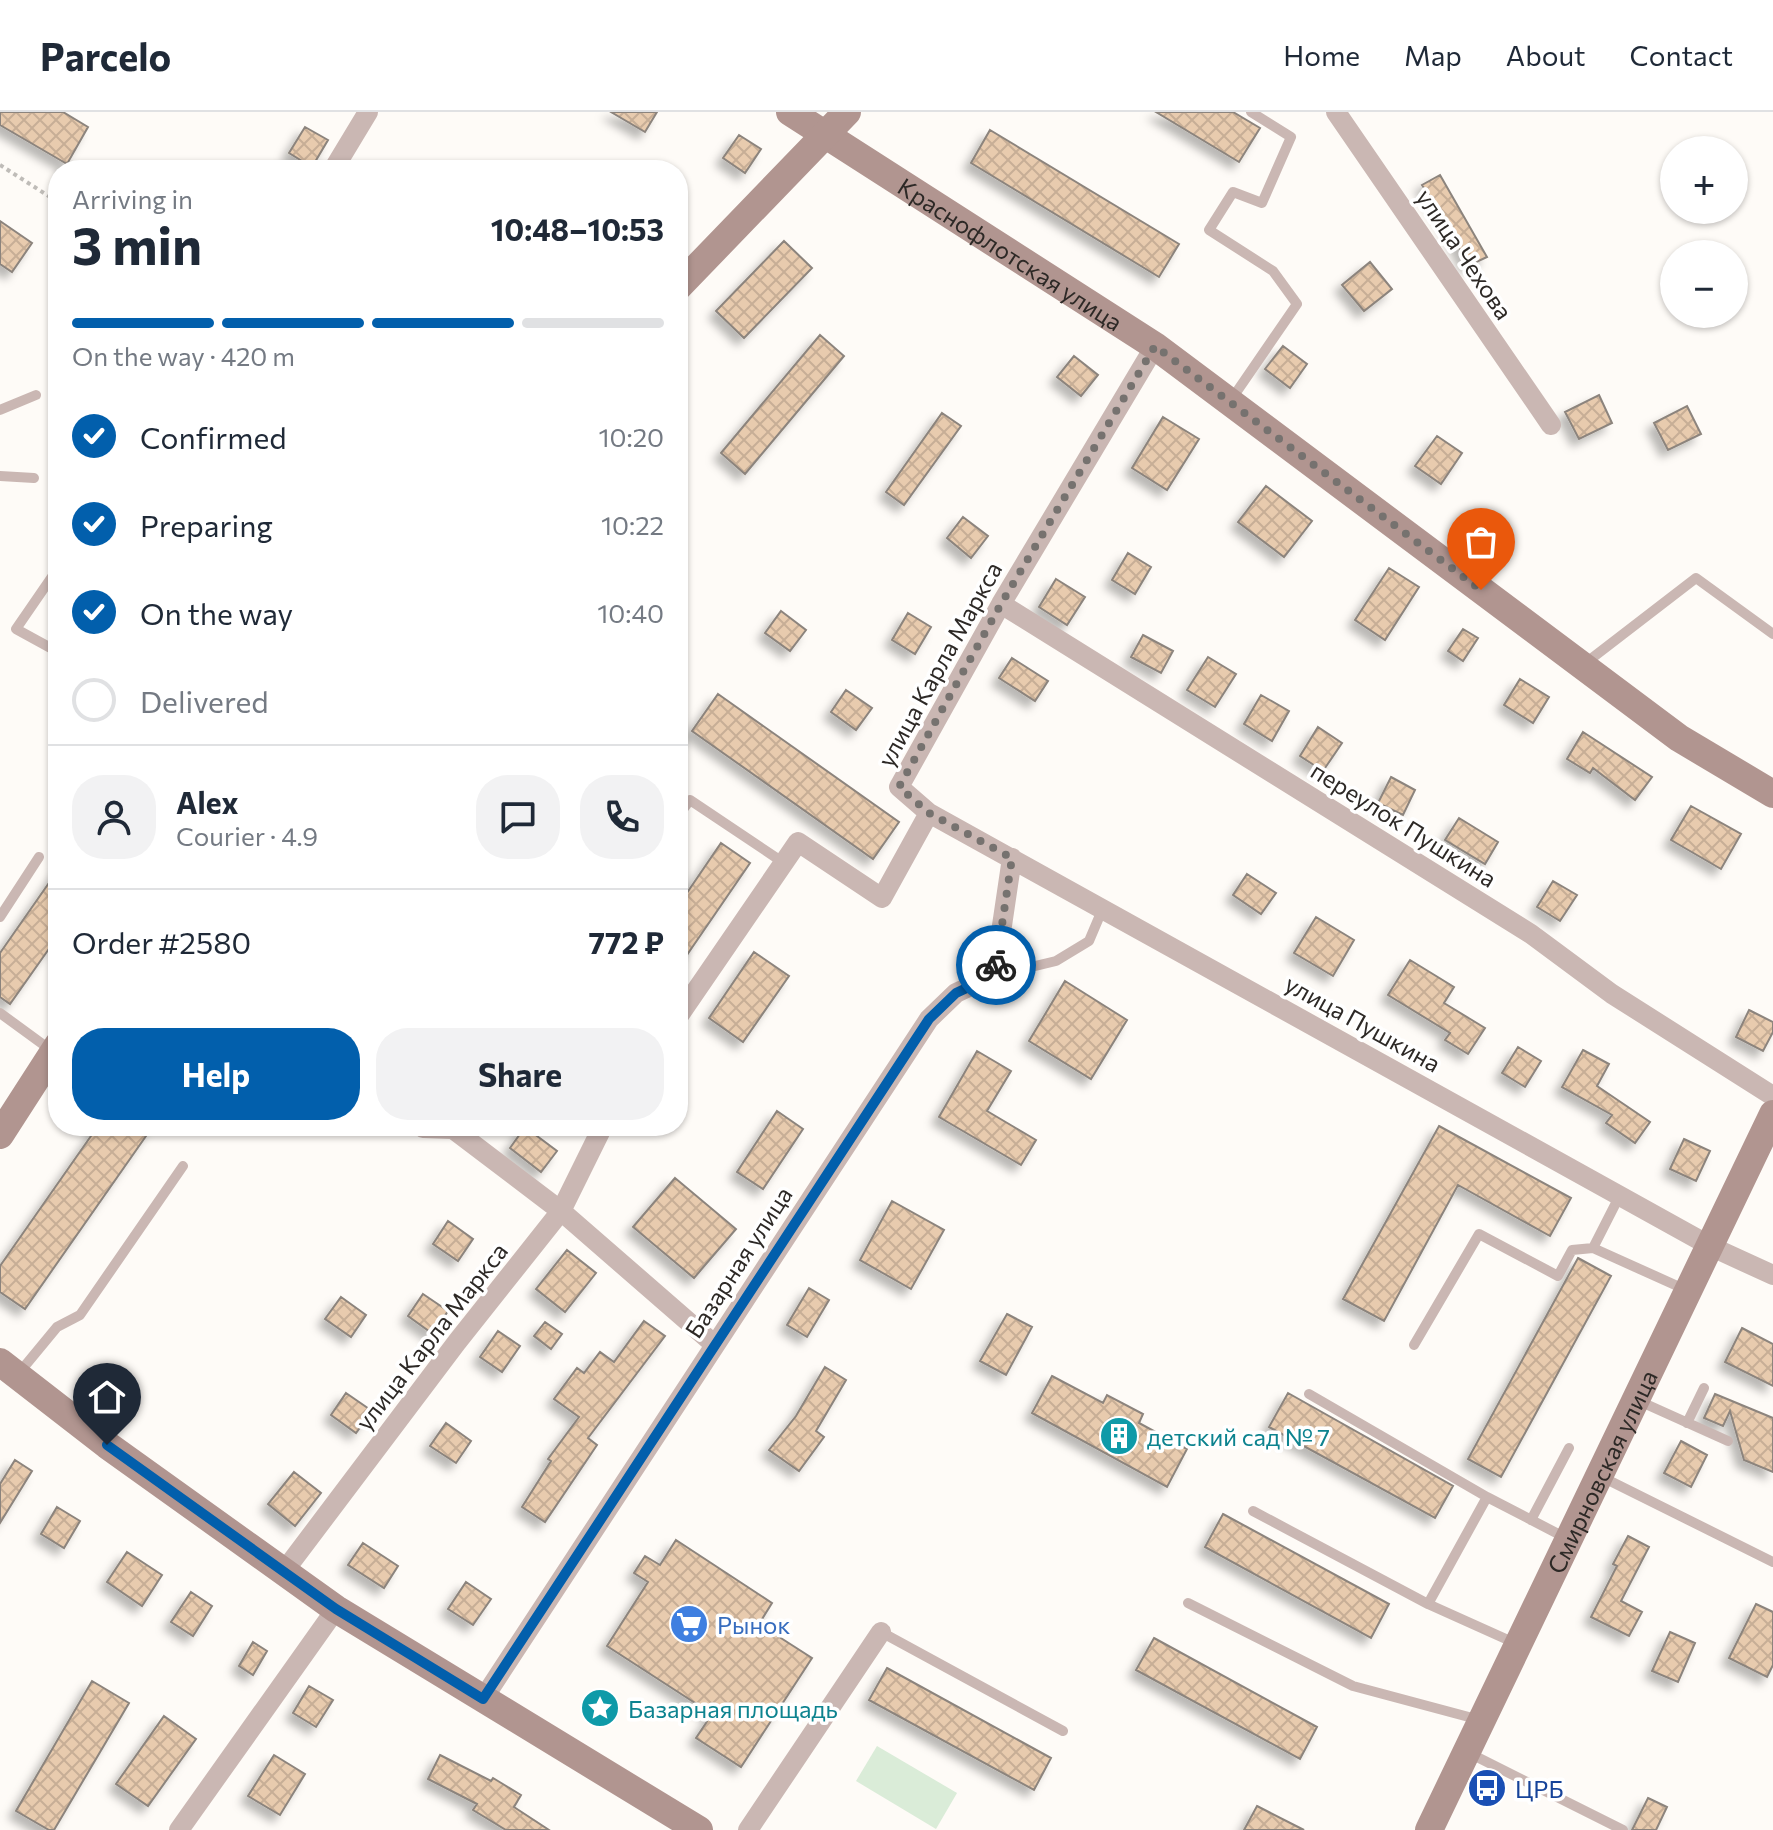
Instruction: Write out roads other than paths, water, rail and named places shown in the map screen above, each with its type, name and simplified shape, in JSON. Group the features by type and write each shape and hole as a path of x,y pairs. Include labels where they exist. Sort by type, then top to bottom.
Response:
{"street":[{"path":"339,160 368,112"},
{"name":"Краснофлотская улица","path":"790,112 1155,346 1679,738 1773,794"},
{"path":"688,277 847,112"},
{"name":"улица Чехова","path":"1336,112 1551,425"},
{"name":"улица Карла Маркса","path":"929,813 899,787 1001,604 1155,346"},
{"name":"переулок Пушкина","path":"1001,604 1531,934 1612,994 1773,1096"},
{"path":"688,1002 798,842 882,898 929,813"},
{"name":"улица Пушкина","path":"929,813 1712,1247 1773,1275"},
{"path":"988,978 996,966 1012,858"},
{"name":"Базарная улица","path":"483,1699 929,1019 956,993 988,978"},
{"path":"0,1135 48,1061"},
{"name":"Смирновская улица","path":"1429,1830 1712,1247 1773,1114"},
{"path":"462,1136 561,1211 715,1345"},
{"name":"улица Карла Маркса","path":"285,1570 457,1342 561,1211 598,1136"},
{"path":"9,1368 107,1445 336,1609 699,1830"},
{"path":"179,1830 336,1609"},
{"path":"748,1830 881,1632"}],"lane":[{"path":"1229,401 1297,304 1273,271 1209,230 1233,192 1262,203 1291,137 1251,112"},
{"path":"0,410 36,395"},
{"path":"0,476 34,478"},
{"path":"1582,666 1696,578 1773,634"},
{"path":"48,583 16,629 48,647"},
{"path":"688,803 690,800 784,863"},
{"path":"0,917 39,857"},
{"path":"988,978 1024,966 1056,961 1089,941 1103,908"},
{"path":"0,1013 48,1044"},
{"path":"9,1368 57,1327 80,1315 183,1166"},
{"path":"1593,1248 1620,1195"},
{"path":"1414,1345 1479,1234 1558,1276 1572,1250 1593,1248 1690,1292"},
{"path":"1687,1423 1704,1388"},
{"path":"1309,1394 1487,1497 1569,1540"},
{"path":"1637,1401 1728,1441"},
{"path":"1531,1520 1569,1448"},
{"path":"1601,1476 1773,1562"},
{"path":"1428,1604 1487,1497"},
{"path":"1253,1511 1428,1604 1519,1645"},
{"path":"1188,1603 1353,1686 1482,1721"},
{"path":"881,1632 1063,1731"},
{"path":"1467,1752 1623,1830"}],"place":[{"name":"детский сад № 7","path":"1119,1436"},
{"name":"Рынок","path":"689,1624"},
{"name":"Базарная площадь","path":"600,1708"},
{"name":"ЦРБ","path":"1487,1788"}]}
